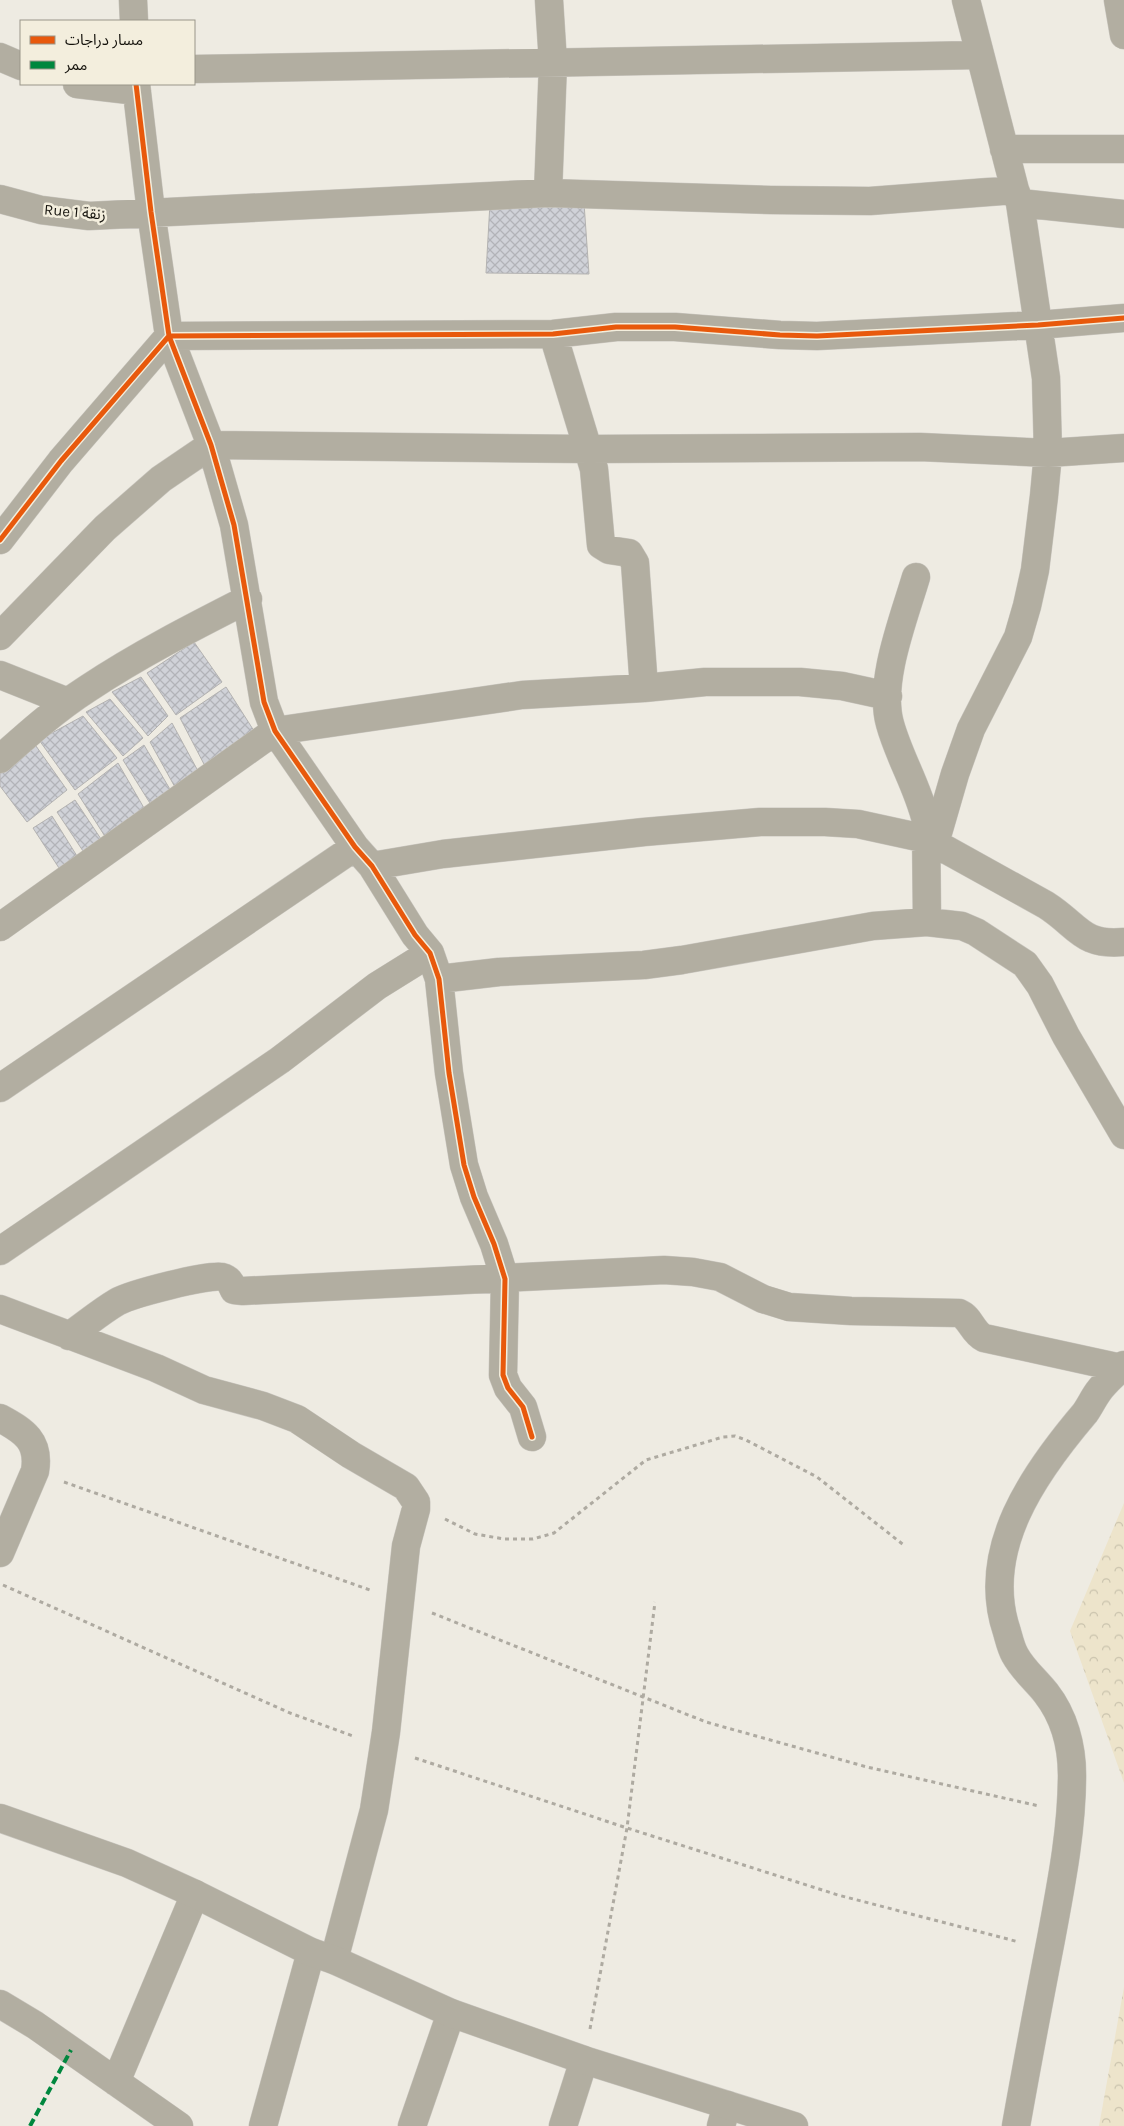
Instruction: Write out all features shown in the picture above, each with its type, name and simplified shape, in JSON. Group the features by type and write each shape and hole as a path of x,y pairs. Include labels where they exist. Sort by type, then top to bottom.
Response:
{"street":[{"path":"133,0 134,20"},
{"path":"548,193 553,63 549,0"},
{"path":"927,922 931,841 971,730 1010,656 1027,606 1038,543 1048,454 1046,378 1017,197 966,0"},
{"path":"1118,0 1124,35"},
{"path":"195,69 980,55"},
{"path":"0,57 20,66"},
{"path":"97,85 137,87 151,212 169,336 212,445 234,525 264,702 275,731 364,857 415,935 430,953 439,979 449,1073 464,1165 505,1279 503,1375 508,1388 521,1404 532,1437"},
{"path":"1004,148 1124,148"},
{"name":"Rue 1 زنقة","path":"0,199 65,214 89,216 548,193 870,201 1017,197 1124,214"},
{"path":"0,540 61,462 169,336 553,334 616,327 656,327 817,336 1038,325 1124,318"},
{"path":"553,334 594,469 601,545 609,550 632,554 635,563 644,688"},
{"path":"0,636 105,528 162,479 212,445 589,449 920,447 1048,454 1124,448"},
{"path":"916,577 892,657 888,696 889,721 922,808 931,841"},
{"path":"0,759 68,702 162,644 248,599"},
{"path":"0,675 68,702"},
{"path":"0,927 275,731 522,695 644,688 705,682 800,682 842,686 888,696"},
{"path":"0,1088 364,857 443,854 760,822 858,824 931,841 1051,908 1089,939 1101,943 1124,942"},
{"path":"439,979 499,972 653,964 873,926 927,922 962,926 976,932 1025,964 1040,985 1066,1036 1124,1135"},
{"path":"0,1251 280,1060 377,986 430,953"},
{"path":"69,1336 118,1302 162,1287 210,1277 227,1278 234,1290 242,1291 664,1270 693,1272 720,1278 763,1299 789,1307 851,1311 959,1313 965,1316 977,1333 984,1338 1122,1367"},
{"path":"0,1309 156,1368 213,1393 263,1406 297,1419 351,1455 406,1487 416,1502 416,1509 406,1546 374,1810 264,2126"},
{"path":"1016,2126 1064,1866 1072,1775 1070,1748 1060,1716 1047,1694 1014,1655 1002,1620 998,1595 1001,1563 1007,1537 1038,1472 1087,1410 1099,1391 1122,1367"},
{"path":"0,1418 17,1427 30,1440 36,1455 36,1472 0,1553"},
{"path":"0,1818 127,1863 322,1956 451,2013 584,2060 724,2116 794,2126"},
{"path":"116,2082 195,1894"},
{"path":"0,2004 35,2025 179,2126"},
{"path":"412,2126 451,2013"},
{"path":"563,2126 584,2060"}],"path":[{"path":"412,1494 442,1518 475,1534 504,1539 533,1539 554,1533 646,1460 723,1437 735,1436 817,1477 905,1546"},
{"path":"36,1472 400,1600 706,1722 867,1767 1070,1813"},
{"path":"0,1584 290,1713 383,1747 627,1828 838,1895 1048,1950"},
{"path":"584,2060 627,1828 655,1602"}],"green space":[{"path":"1124,1503 1124,1783 1070,1631"},
{"path":"1124,1987 1124,2126 1099,2126"}],"building":[{"path":"490,203 584,203 589,274 486,273"},
{"path":"194,642 222,682 176,715 147,673"},
{"path":"141,677 168,716 148,736 112,692"},
{"path":"226,687 256,734 206,768 180,718"},
{"path":"110,699 143,738 123,756 86,712"},
{"path":"83,716 117,758 75,790 39,740"},
{"path":"172,723 198,771 176,789 150,742"},
{"path":"144,745 171,791 153,808 123,760"},
{"path":"36,746 67,790 27,822 0,786 0,774"},
{"path":"118,763 144,808 106,838 78,794"},
{"path":"75,800 101,839 83,851 57,812"},
{"path":"52,816 77,856 59,868 33,828"}],"marked path":[{"path":"30,2126 71,2050"}],"cycle path":[{"path":"136,85 151,212 169,336 211,445 234,525 264,702 275,731 355,847 372,866 415,935 430,953 439,979 449,1073 464,1165 505,1279 503,1375 508,1388 523,1407 532,1437"},
{"path":"0,540 61,461 169,336 553,334 616,327 675,327 817,336 1038,325 1124,318"}]}
